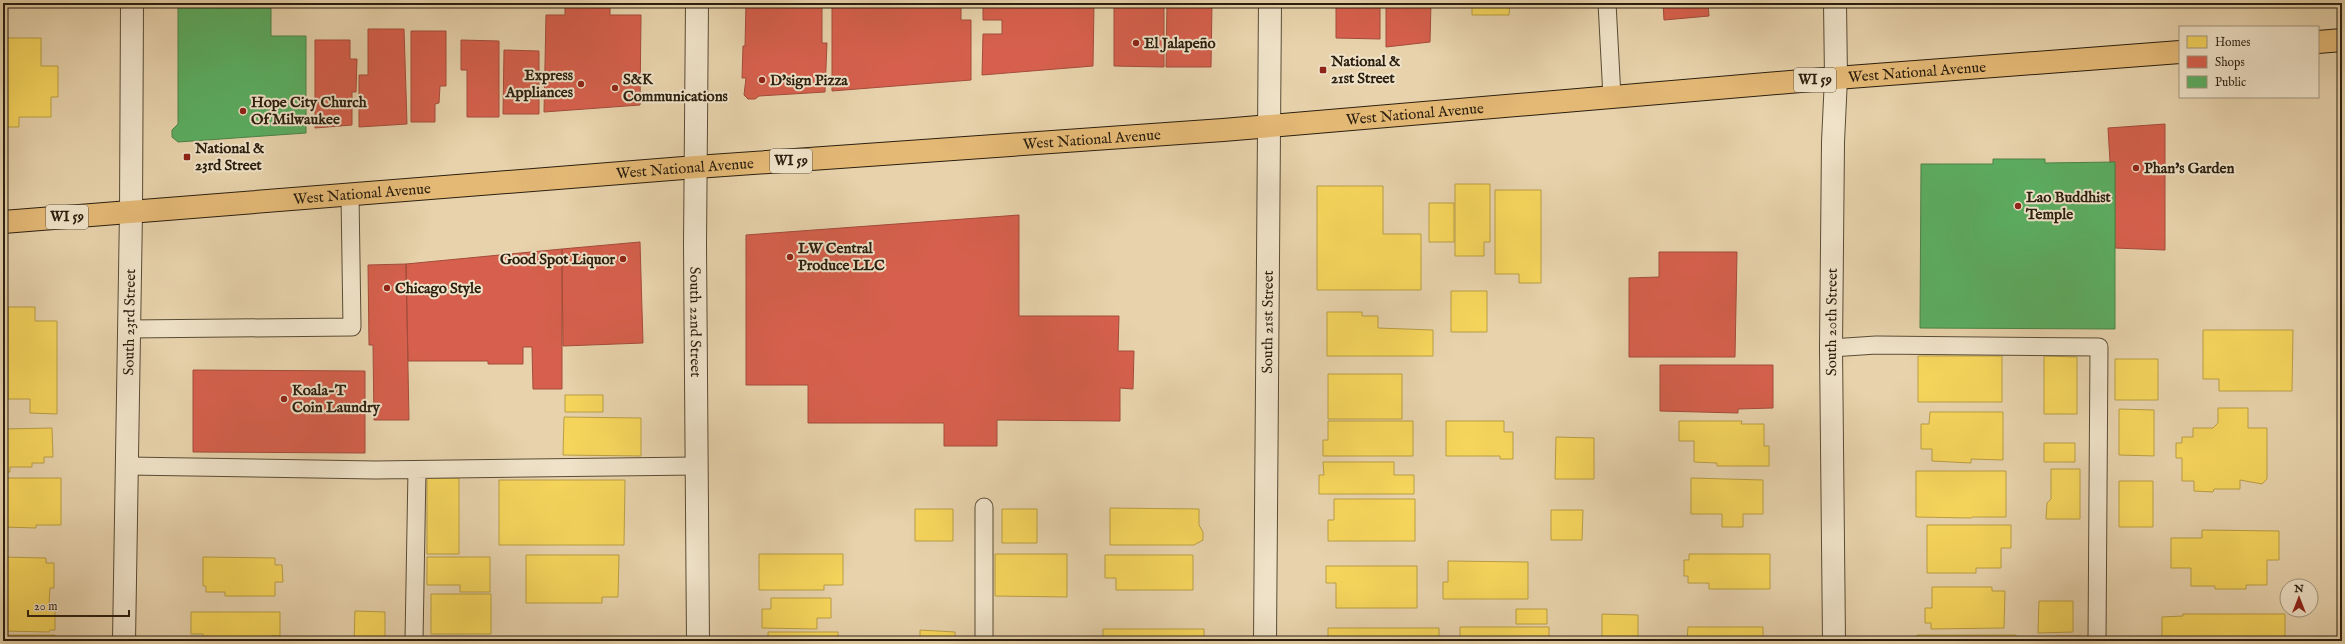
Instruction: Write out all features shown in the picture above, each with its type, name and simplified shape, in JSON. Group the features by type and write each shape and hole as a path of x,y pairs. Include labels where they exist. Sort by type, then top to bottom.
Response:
{"main road":[{"path":"2319,42 2342,40"},
{"name":"West National Avenue","path":"3,222 696,168 1269,126 1836,78 2179,52"}],"street":[{"name":"South 23rd Street","path":"124,641 128,466 132,3"},
{"name":"South 22nd Street","path":"697,3 696,168 698,641"},
{"name":"South 21st Street","path":"1265,641 1270,3"},
{"name":"South 20th Street","path":"1834,3 1836,78 1833,142 1831,348 1834,641"}],"lane":[{"path":"1607,3 1612,97"},
{"path":"129,329 352,328 350,195"},
{"path":"1831,348 1876,345 2099,347 2097,641"},
{"path":"128,466 417,470 697,466"},
{"path":"414,641 417,470"},
{"path":"984,506 984,641"}],"building: Homes":[{"path":"1472,3 1510,3 1509,15 1472,15"},
{"path":"3,38 41,38 41,66 58,66 58,97 51,97 51,117 19,117 19,127 3,127"},
{"path":"1455,184 1490,184 1490,242 1484,242 1484,256 1455,256"},
{"path":"1317,186 1383,186 1383,234 1421,234 1421,290 1317,290"},
{"path":"1495,190 1541,190 1541,283 1519,283 1519,274 1495,274"},
{"path":"1429,203 1454,203 1454,242 1429,242"},
{"path":"1451,291 1487,291 1487,332 1451,332"},
{"path":"8,307 35,307 35,321 57,321 57,414 30,413 30,399 8,399"},
{"path":"1327,312 1362,312 1362,316 1378,316 1378,328 1433,330 1433,356 1327,356"},
{"path":"2203,330 2293,330 2292,391 2219,391 2219,379 2203,379"},
{"path":"1918,356 2002,356 2002,402 1918,402"},
{"path":"2044,356 2077,357 2077,414 2044,414"},
{"path":"2115,359 2158,359 2158,400 2115,400"},
{"path":"1328,374 1402,374 1402,419 1328,419"},
{"path":"565,395 603,395 603,412 565,412"},
{"path":"2218,408 2248,408 2248,428 2267,428 2267,479 2262,484 2240,480 2240,489 2214,489 2213,492 2194,491 2194,481 2182,481 2182,458 2176,458 2176,443 2182,443 2182,437 2193,437 2193,428 2213,428 2218,423"},
{"path":"2119,409 2154,410 2154,456 2119,455"},
{"path":"1930,412 2003,412 2003,460 1971,459 1971,463 1932,461 1932,449 1921,449 1921,424 1929,424"},
{"path":"564,417 641,418 641,456 563,455"},
{"path":"1328,421 1413,421 1413,456 1323,456 1323,440 1328,440"},
{"path":"1446,421 1504,421 1504,432 1513,432 1513,459 1500,459 1500,456 1446,456"},
{"path":"1679,421 1742,421 1741,424 1764,424 1764,446 1769,446 1769,466 1717,466 1717,463 1694,462 1694,441 1679,441"},
{"path":"52,428 53,457 44,457 44,463 32,463 32,467 10,467 10,472 3,472 3,429"},
{"path":"1556,437 1594,438 1594,479 1555,479"},
{"path":"2044,443 2075,443 2075,462 2044,462"},
{"path":"1323,462 1394,462 1394,475 1414,475 1414,494 1319,494 1319,475 1324,475"},
{"path":"2051,469 2080,469 2080,519 2046,519 2047,503 2051,499"},
{"path":"1916,471 2006,471 2006,517 1916,517"},
{"path":"3,478 61,478 61,525 36,525 36,528 3,527"},
{"path":"427,478 459,478 459,554 427,554"},
{"path":"1691,478 1763,480 1763,514 1743,514 1743,527 1722,527 1722,514 1691,514"},
{"path":"499,480 625,480 624,545 499,545"},
{"path":"2119,481 2153,481 2153,527 2119,527"},
{"path":"1334,499 1415,499 1415,541 1328,541 1328,520 1334,520"},
{"path":"1110,508 1199,509 1199,525 1203,532 1203,540 1194,545 1110,545"},
{"path":"915,509 953,509 953,541 915,541"},
{"path":"1002,509 1037,509 1037,543 1002,543"},
{"path":"1551,510 1583,510 1582,540 1551,540"},
{"path":"1927,525 2011,525 2011,548 2001,548 2001,568 1976,568 1976,573 1927,573"},
{"path":"2202,530 2279,531 2279,560 2267,560 2267,585 2246,585 2246,589 2215,589 2215,586 2191,586 2191,568 2171,568 2171,538 2202,538"},
{"path":"759,554 843,554 843,585 824,585 824,590 759,590"},
{"path":"995,554 1067,554 1067,597 995,596"},
{"path":"1689,554 1770,554 1770,589 1709,589 1709,583 1688,583 1688,576 1684,576 1684,560 1689,560"},
{"path":"526,555 619,555 618,597 602,597 602,603 526,603"},
{"path":"1105,555 1193,555 1193,590 1116,590 1116,578 1105,578"},
{"path":"3,557 46,558 46,563 54,563 54,588 50,588 49,605 55,605 55,630 50,630 49,632 3,631"},
{"path":"203,557 275,558 275,565 282,565 283,582 275,582 275,596 225,596 225,592 206,592 206,586 203,586"},
{"path":"427,557 490,557 490,592 460,592 460,585 427,585"},
{"path":"1448,561 1528,562 1528,599 1443,599 1443,582 1448,582"},
{"path":"1326,566 1417,566 1417,608 1336,608 1336,583 1326,583"},
{"path":"1932,587 1992,587 1992,591 2005,591 2004,628 1931,629 1931,623 1925,623 1925,608 1932,608"},
{"path":"431,594 491,594 491,634 431,634"},
{"path":"771,598 831,598 831,618 817,618 817,629 762,628 762,609 771,609"},
{"path":"2039,601 2073,601 2073,632 2038,633"},
{"path":"1516,609 1547,609 1547,624 1516,624"},
{"path":"355,611 385,612 385,641 354,641"},
{"path":"191,612 280,612 280,636 272,636 272,641 203,641 203,634 191,634"},
{"path":"1602,614 1638,615 1638,641 1602,641"},
{"path":"2183,614 2279,614 2279,618 2285,618 2285,641 2178,641 2178,638 2162,638 2162,617 2183,616"},
{"path":"1460,627 1549,627 1549,641 1460,641"},
{"path":"1688,627 1763,627 1763,641 1687,641"},
{"path":"1328,628 1439,628 1439,641 1328,641"},
{"path":"1103,629 1204,629 1204,641 1103,641"},
{"path":"920,630 955,632 955,641 920,641"},
{"path":"768,632 838,632 838,641 768,641"},
{"path":"3,635 55,635 55,641 3,641"},
{"path":"1917,635 2016,635 2016,641 1917,641"},
{"path":"2056,636 2081,636 2081,641 2056,641"},
{"path":"626,640 626,641 571,641"}],"building: Shops":[{"path":"746,3 822,5 822,43 827,43 825,92 759,96 755,99 748,99 744,95 746,78 742,78 743,46 745,46"},
{"path":"832,3 961,3 961,20 971,20 971,80 832,91"},
{"path":"983,3 1094,3 1093,66 982,75 983,34 1002,34 1002,20 983,20"},
{"path":"1114,3 1164,3 1164,67 1114,66"},
{"path":"1167,3 1212,3 1211,67 1166,67"},
{"path":"1336,3 1380,3 1380,39 1336,38"},
{"path":"1386,3 1431,3 1430,42 1386,47"},
{"path":"1663,3 1708,3 1709,16 1664,20"},
{"path":"565,5 610,5 610,15 641,15 640,105 544,112 546,15 565,15"},
{"path":"368,29 404,29 407,124 359,127 359,75 368,75"},
{"path":"411,31 446,31 446,86 440,86 439,103 435,104 435,122 411,122"},
{"path":"315,40 350,40 350,59 357,59 356,92 352,92 352,125 315,128"},
{"path":"461,40 499,41 499,117 467,117 467,70 461,70"},
{"path":"504,50 539,51 539,114 503,114"},
{"path":"2165,124 2165,250 2115,248 2115,162 2110,162 2108,128"},
{"path":"1019,215 1019,316 1119,316 1118,351 1134,351 1133,389 1120,388 1120,421 997,420 997,446 944,446 944,423 808,423 808,385 746,385 746,235"},
{"path":"640,242 643,343 563,346 562,249"},
{"path":"562,249 562,389 533,389 532,347 523,347 523,364 488,364 488,361 408,361 406,264"},
{"path":"1659,252 1737,252 1735,357 1629,357 1629,278 1659,277"},
{"path":"406,264 409,420 374,420 373,345 369,345 368,265"},
{"path":"1660,365 1773,365 1773,408 1738,409 1738,413 1660,411"},
{"path":"193,370 365,371 365,453 193,452"}],"building: Public":[{"path":"178,3 271,3 271,36 306,36 306,133 178,142 172,137 172,130 178,124"},
{"name":"Lao Buddhist Temple","path":"1993,159 2045,159 2045,163 2115,162 2115,329 1920,328 1921,164 1993,164"}],"place":[{"name":"El Jalapeño","path":"1136,43"},
{"name":"National & 21st Street","path":"1323,70"},
{"name":"D'sign Pizza","path":"762,80"},
{"name":"Express Appliances","path":"581,84"},
{"name":"S&K Communications","path":"615,88"},
{"name":"Hope City Church Of Milwaukee","path":"243,111"},
{"name":"National & 23rd Street","path":"187,157"},
{"name":"Phan's Garden","path":"2136,168"},
{"name":"Lao Buddhist Temple","path":"2018,206"},
{"name":"LW Central Produce LLC","path":"790,257"},
{"name":"Good Spot Liquor","path":"623,259"},
{"name":"Chicago Style","path":"387,288"},
{"name":"Koala-T Coin Laundry","path":"284,399"}]}
